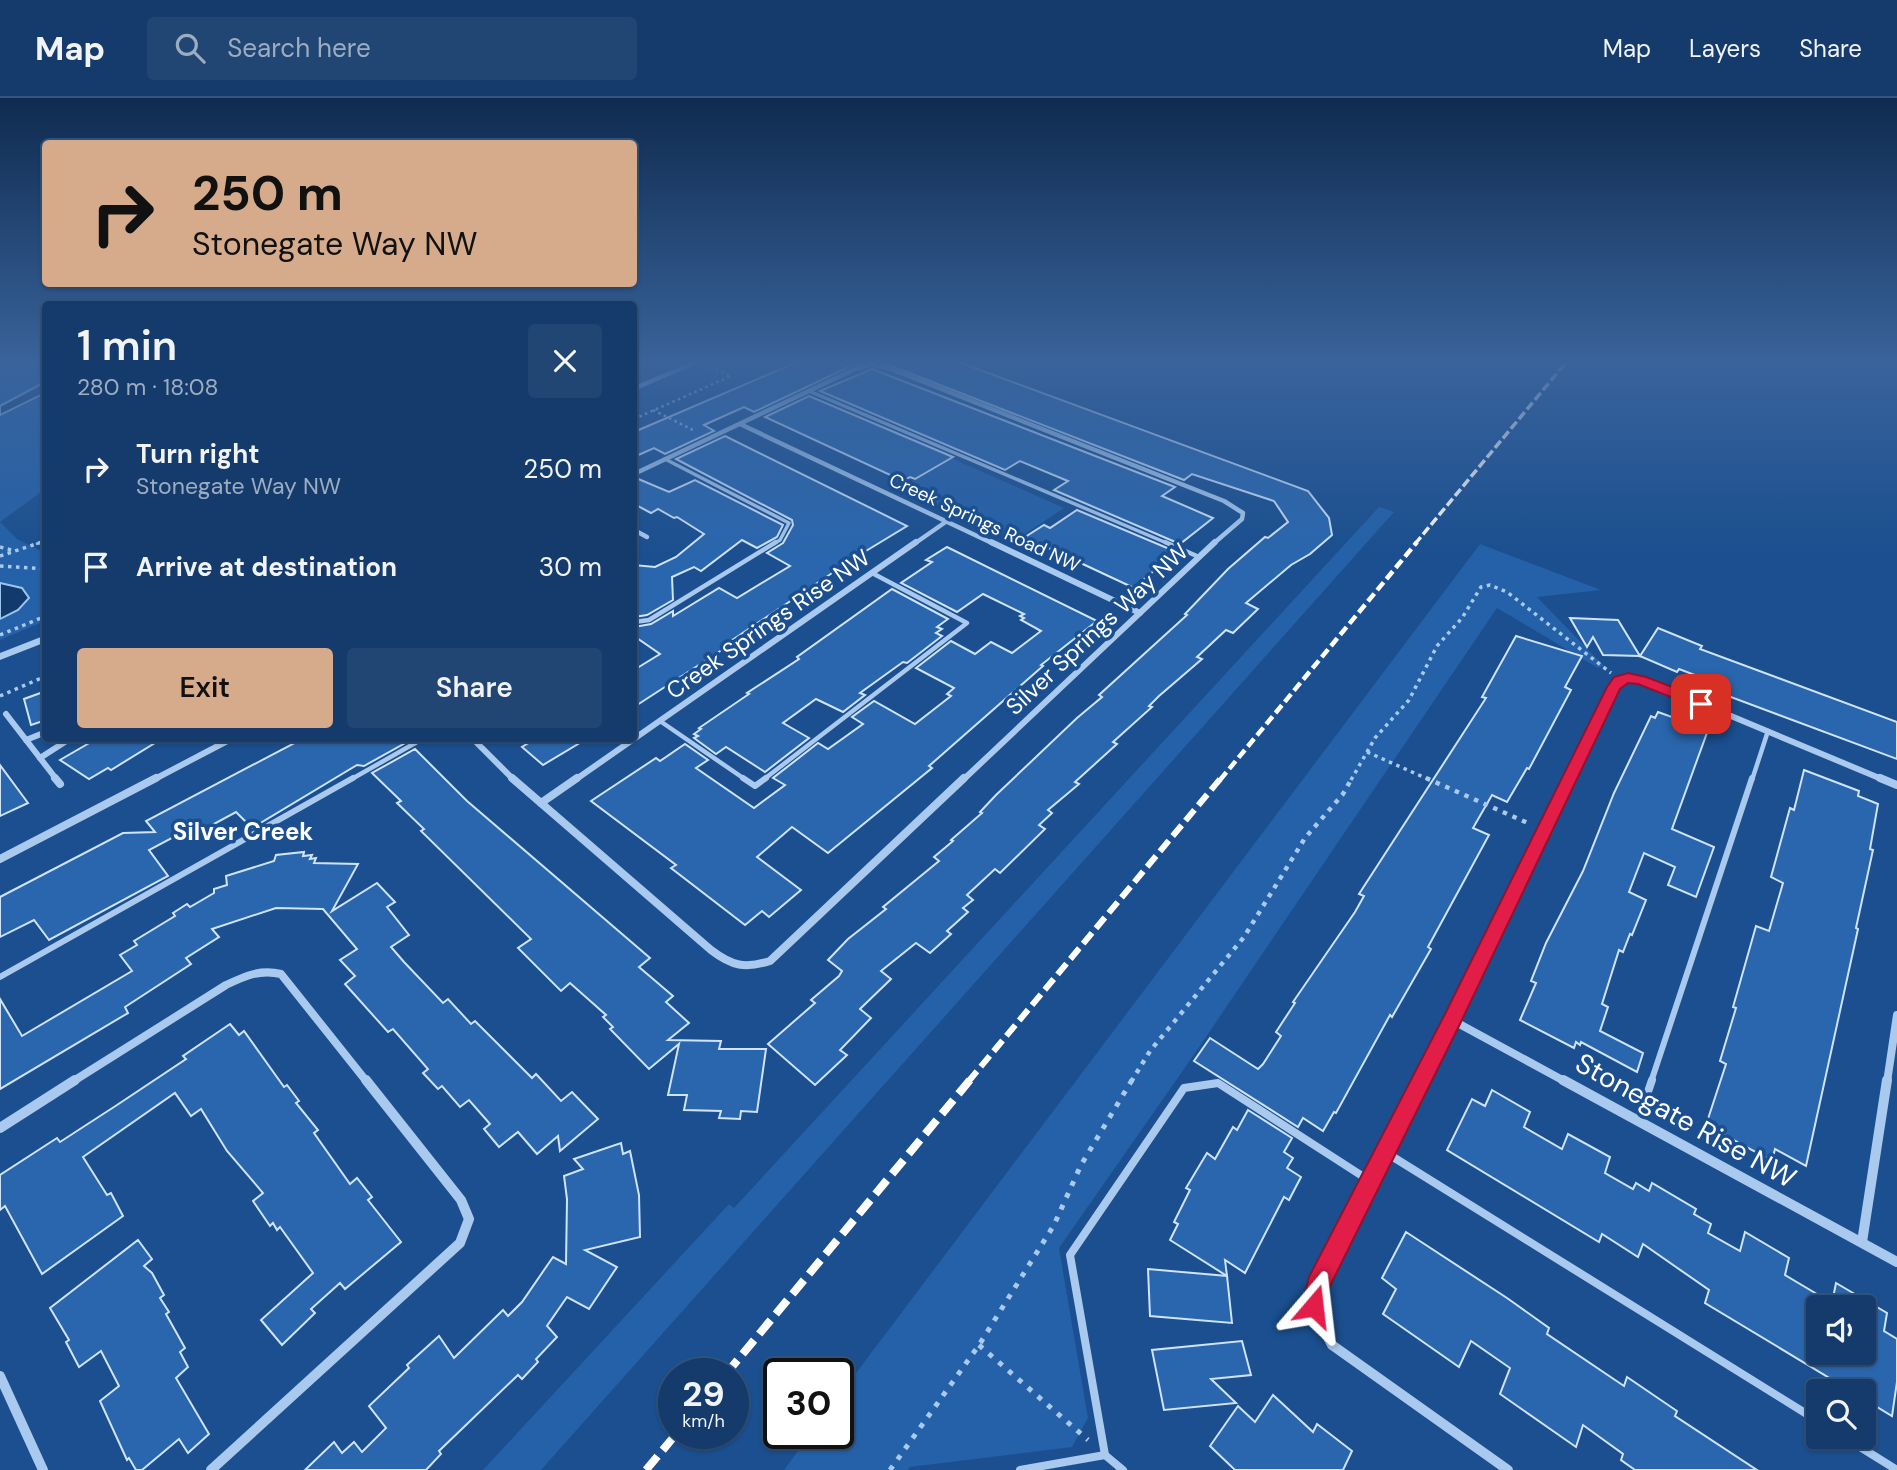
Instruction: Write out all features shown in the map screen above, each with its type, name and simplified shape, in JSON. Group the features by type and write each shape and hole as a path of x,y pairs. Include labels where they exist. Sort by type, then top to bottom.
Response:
{"street":[{"name":"Silver Springs Way NW","path":"637,473 740,424"},
{"name":"Creek Springs Road NW","path":"740,424 1140,613"},
{"name":"Silver Springs Way NW","path":"476,742 506,773 711,950 728,962 748,969 769,961 1242,519 1243,513 1224,501 1030,424"},
{"name":"Creek Springs Rise NW","path":"637,737 947,521"},
{"path":"637,532 647,537"},
{"path":"0,657 42,640"},
{"path":"1507,1470 1332,1345 1320,1329 1314,1306 1317,1286 1452,1020 1619,680 1628,678 1649,683 1897,785"},
{"path":"6,714 60,784"},
{"path":"26,740 42,734"},
{"path":"40,758 65,742"},
{"path":"0,859 225,742"},
{"name":"Creek Springs Rise NW","path":"541,803 630,742"},
{"path":"0,1128 226,985 250,973 267,969 281,974 461,1200 469,1219 460,1243 211,1470"},
{"path":"1861,1242 1897,1014"},
{"name":"Stonegate Rise NW","path":"1452,1020 1897,1262"},
{"path":"0,1376 43,1470"}],"lane":[{"path":"887,424 1199,557"},
{"path":"637,622 649,621 780,540 789,523 665,459"},
{"path":"660,721 755,786 967,623 872,573"},
{"path":"1638,1121 1768,731"},
{"path":"0,977 417,742"},
{"path":"1124,1470 1105,1455 1070,1255 1184,1088 1218,1083 1370,1181"},
{"path":"1385,1152 1806,1414"},
{"path":"1863,1449 1897,1470"},
{"path":"1020,1470 1105,1455"}],"path":[{"path":"682,424 702,434"},
{"path":"0,556 42,542"},
{"path":"0,547 15,551"},
{"path":"0,566 42,569"},
{"path":"890,1470 979,1345 1055,1225 1081,1165 1150,1051 1244,937 1305,838 1343,794 1375,738 1409,700 1437,646 1462,618 1484,585 1507,592 1605,669"},
{"path":"0,635 42,618"},
{"path":"0,696 42,678"},
{"path":"1367,752 1530,824"},
{"path":"979,1345 1105,1455"}],"shaded area":[{"path":"0,424 42,424 42,491 0,522"},
{"path":"951,458 1064,508 1013,542 898,489"},
{"path":"1379,507 1394,512 541,1470 483,1470 729,1204 734,1208"},
{"path":"0,522 17,539 42,552 42,622 0,640"},
{"path":"1480,544 1601,590 1537,597 1604,666 1598,668 1497,608 1191,1059 1059,1248 1088,1418 1072,1447 910,1467 908,1470 784,1470 799,1449 854,1449 854,1376"},
{"path":"0,583 22,588 29,598 18,610 0,619"}],"building":[{"path":"653,424 706,424 704,425 714,431 665,454 654,448 637,456 637,431"},
{"path":"780,424 875,424 953,457 915,479 910,477 903,481"},
{"path":"897,424 1013,424 1175,487 1162,496 1213,518 1180,544 1054,490 1068,481 1020,461 1005,470"},
{"path":"1040,424 1127,424 1308,491 1329,518 1332,535 1246,603 1258,609 1233,633 1226,630 1197,657 1202,659 1159,696 1149,706 1152,707 1113,742 1117,744 1075,782 1079,784 1048,810 1052,813 1039,825 1045,829 1000,873 995,869 967,895 973,900 963,908 968,912 947,931 951,934 930,953 916,943 881,971 891,979 860,1009 871,1018 840,1050 847,1055 815,1085 768,1044 815,1003 811,1000 839,976 842,971 828,960 848,939 886,909 883,907 939,861 934,857 982,813 980,812 996,795 1102,697 1099,695 1187,615 1185,614 1228,569 1265,537 1268,538 1288,522 1274,501 1192,474 1184,480"},
{"path":"725,436 907,526 856,557 637,705 637,668 660,654 637,638 637,626 651,624 673,611 673,616 719,588 737,598 790,566 767,553 783,543 793,525 792,520 676,459"},
{"path":"637,478 669,492 695,480 783,525 777,537 757,548 742,540 701,571 694,567 672,577 673,600 647,615 637,617 637,565 655,567 676,557 704,534 658,509 651,513 637,506"},
{"path":"1077,510 1172,550 1166,555 1170,557 1134,588 1025,537 1044,525 1050,528"},
{"path":"947,547 1097,621 1041,665 1043,666 929,766 932,768 828,853 792,827 757,857 801,890 769,917 762,911 745,925 671,868 676,865 591,801 656,758 660,761 685,744 708,760 696,768 754,808 785,785 773,778 818,743 828,749 863,724 852,717 874,701 915,724 951,696 947,694 954,688 916,668 951,641 975,654 991,642 1012,653 1041,631 1021,620 1024,618 1020,616 1024,614 983,594 957,612 901,583 932,562 926,560"},
{"path":"892,589 948,619 937,627 942,629 936,633 942,636 907,663 903,662 860,693 865,695 843,712 816,699 783,723 809,738 765,772 726,747 716,754 694,738 698,736 694,734 701,729 699,728 799,659 797,657"},
{"path":"1570,618 1618,620 1640,656 1603,655 1593,637 1587,647"},
{"path":"1658,628 1702,646 1700,649 1897,722 1897,759 1704,687 1708,680 1679,669 1677,672 1640,656"},
{"path":"1516,636 1582,656 1565,687 1571,690 1529,769 1527,768 1507,802 1492,795 1473,828 1489,835 1428,947 1431,949 1392,1017 1390,1015 1336,1113 1334,1112 1323,1131 1303,1118 1298,1127 1194,1061 1210,1038 1258,1069 1263,1064 1281,1036 1276,1032 1295,1003 1293,1002 1355,912 1364,896 1359,894 1486,698 1482,697"},
{"path":"42,692 42,721 31,725 24,699"},
{"path":"1658,712 1708,730 1672,829 1714,847 1696,897 1668,885 1675,867 1644,853 1629,892 1646,900 1623,952 1619,950 1602,1004 1608,1007 1600,1031 1643,1053 1637,1072 1581,1042 1580,1045 1576,1042 1574,1048 1520,1020 1536,983 1531,981 1546,943 1583,871 1614,793 1651,716 1655,718"},
{"path":"91,742 156,742 111,770 108,768 89,779 60,760"},
{"path":"296,742 407,742 364,766 357,765 252,828 236,812 203,830 198,824 149,850 168,876 49,940 34,920 0,937 0,897 123,833 155,832 146,821"},
{"path":"530,742 581,742 543,765 522,747"},
{"path":"415,749 467,801 650,958 639,967 673,996 666,1002 689,1023 668,1040 721,1041 719,1049 766,1049 757,1112 741,1111 740,1119 719,1118 721,1111 684,1110 687,1095 668,1095 679,1044 649,1069 610,1029 613,1027 603,1017 606,1015 570,983 561,991 518,948 531,939 421,831 424,829 397,803 401,801 372,773"},
{"path":"0,765 28,803 0,816"},
{"path":"1804,770 1859,791 1858,796 1878,804 1870,849 1873,850 1856,928 1858,929 1806,1166 1775,1149 1772,1161 1706,1125 1726,1064 1720,1061 1756,926 1769,931 1783,883 1771,877 1790,808 1794,810"},
{"path":"304,852 303,856 312,855 310,859 316,858 314,863 358,864 332,911 377,883 395,902 387,907 409,935 391,947 404,962 443,1003 448,999 471,1024 475,1021 532,1078 536,1074 561,1101 572,1092 598,1119 560,1151 558,1136 537,1154 518,1132 499,1147 484,1129 490,1124 469,1100 460,1107 442,1086 438,1089 423,1073 428,1069 393,1029 388,1032 345,984 355,976 340,960 357,949 323,909 276,908 212,929 219,937 186,958 191,964 125,1007 128,1013 0,1089 0,999 22,1036 132,971 120,955 137,945 134,941 175,916 173,913 187,904 190,907 214,893 214,889 227,885 226,876 274,861 276,855"},
{"path":"230,1024 239,1035 244,1031 284,1087 287,1085 299,1101 296,1103 318,1130 314,1133 350,1184 357,1178 372,1197 368,1200 401,1242 345,1289 340,1283 311,1309 315,1313 282,1345 261,1320 313,1273 280,1227 277,1230 273,1223 270,1226 253,1201 263,1193 227,1151 201,1109 191,1116 175,1093 83,1157 107,1195 111,1193 123,1216 42,1274 5,1206 0,1210 0,1175 57,1138 60,1142 117,1105 186,1059 183,1056"},
{"path":"1492,1090 1530,1112 1524,1127 1562,1149 1568,1134 1610,1157 1605,1173 1633,1189 1636,1183 1649,1191 1652,1183 1696,1209 1694,1214 1711,1224 1708,1233 1740,1251 1745,1232 1789,1258 1785,1275 1819,1295 1806,1295 1806,1364 1705,1303 1709,1290 1643,1244 1638,1257 1602,1234 1599,1242 1447,1150 1472,1099 1485,1106"},
{"path":"1248,1110 1292,1138 1284,1152 1293,1158 1287,1168 1301,1177 1289,1200 1284,1197 1245,1273 1225,1260 1227,1276 1170,1240 1178,1224 1174,1222 1190,1190 1186,1188 1207,1153 1215,1159 1233,1127 1237,1130"},
{"path":"621,1143 623,1154 630,1151 639,1195 640,1237 585,1250 617,1267 589,1309 567,1297 547,1326 557,1337 522,1379 518,1375 439,1451 441,1454 426,1470 305,1470 334,1442 342,1453 354,1442 362,1452 386,1428 369,1406 409,1368 407,1365 439,1336 454,1358 503,1310 508,1316 522,1302 553,1257 566,1264 567,1199 564,1176 583,1169 574,1159"},
{"path":"1406,1232 1549,1328 1547,1334 1624,1386 1627,1377 1677,1411 1675,1416 1757,1470 1635,1470 1621,1460 1623,1454 1583,1425 1576,1447 1500,1394 1510,1368 1471,1341 1459,1367 1383,1314 1396,1289 1382,1278"},
{"path":"138,1240 152,1259 144,1266 152,1273 164,1295 160,1298 169,1312 166,1314 185,1348 180,1352 188,1367 176,1378 209,1434 188,1453 179,1439 142,1470 136,1470 129,1458 127,1460 100,1401 119,1386 101,1351 79,1367 66,1342 69,1340 50,1308"},
{"path":"1148,1269 1227,1276 1232,1323 1150,1316"},
{"path":"1836,1283 1856,1295 1834,1295"},
{"path":"1876,1307 1887,1313 1884,1331 1897,1339 1897,1382 1892,1416 1876,1406 1876,1379 1831,1379 1808,1365 1876,1365"},
{"path":"1242,1341 1251,1375 1211,1379 1236,1403 1164,1410 1152,1350"},
{"path":"1273,1395 1313,1432 1317,1424 1352,1451 1343,1470 1235,1470 1210,1446 1238,1406 1255,1422"}],"railway":[{"path":"1415,544 1515,424"},
{"path":"1220,780 1417,542"},
{"path":"968,1082 1221,778"},
{"path":"739,1358 970,1080"},
{"path":"646,1470 664,1449"}],"district":[{"name":"Silver Creek","path":"243,832"}],"route":[{"path":"1314,1306 1317,1286 1452,1020 1614,687 1619,680 1640,680 1701,704"}]}
